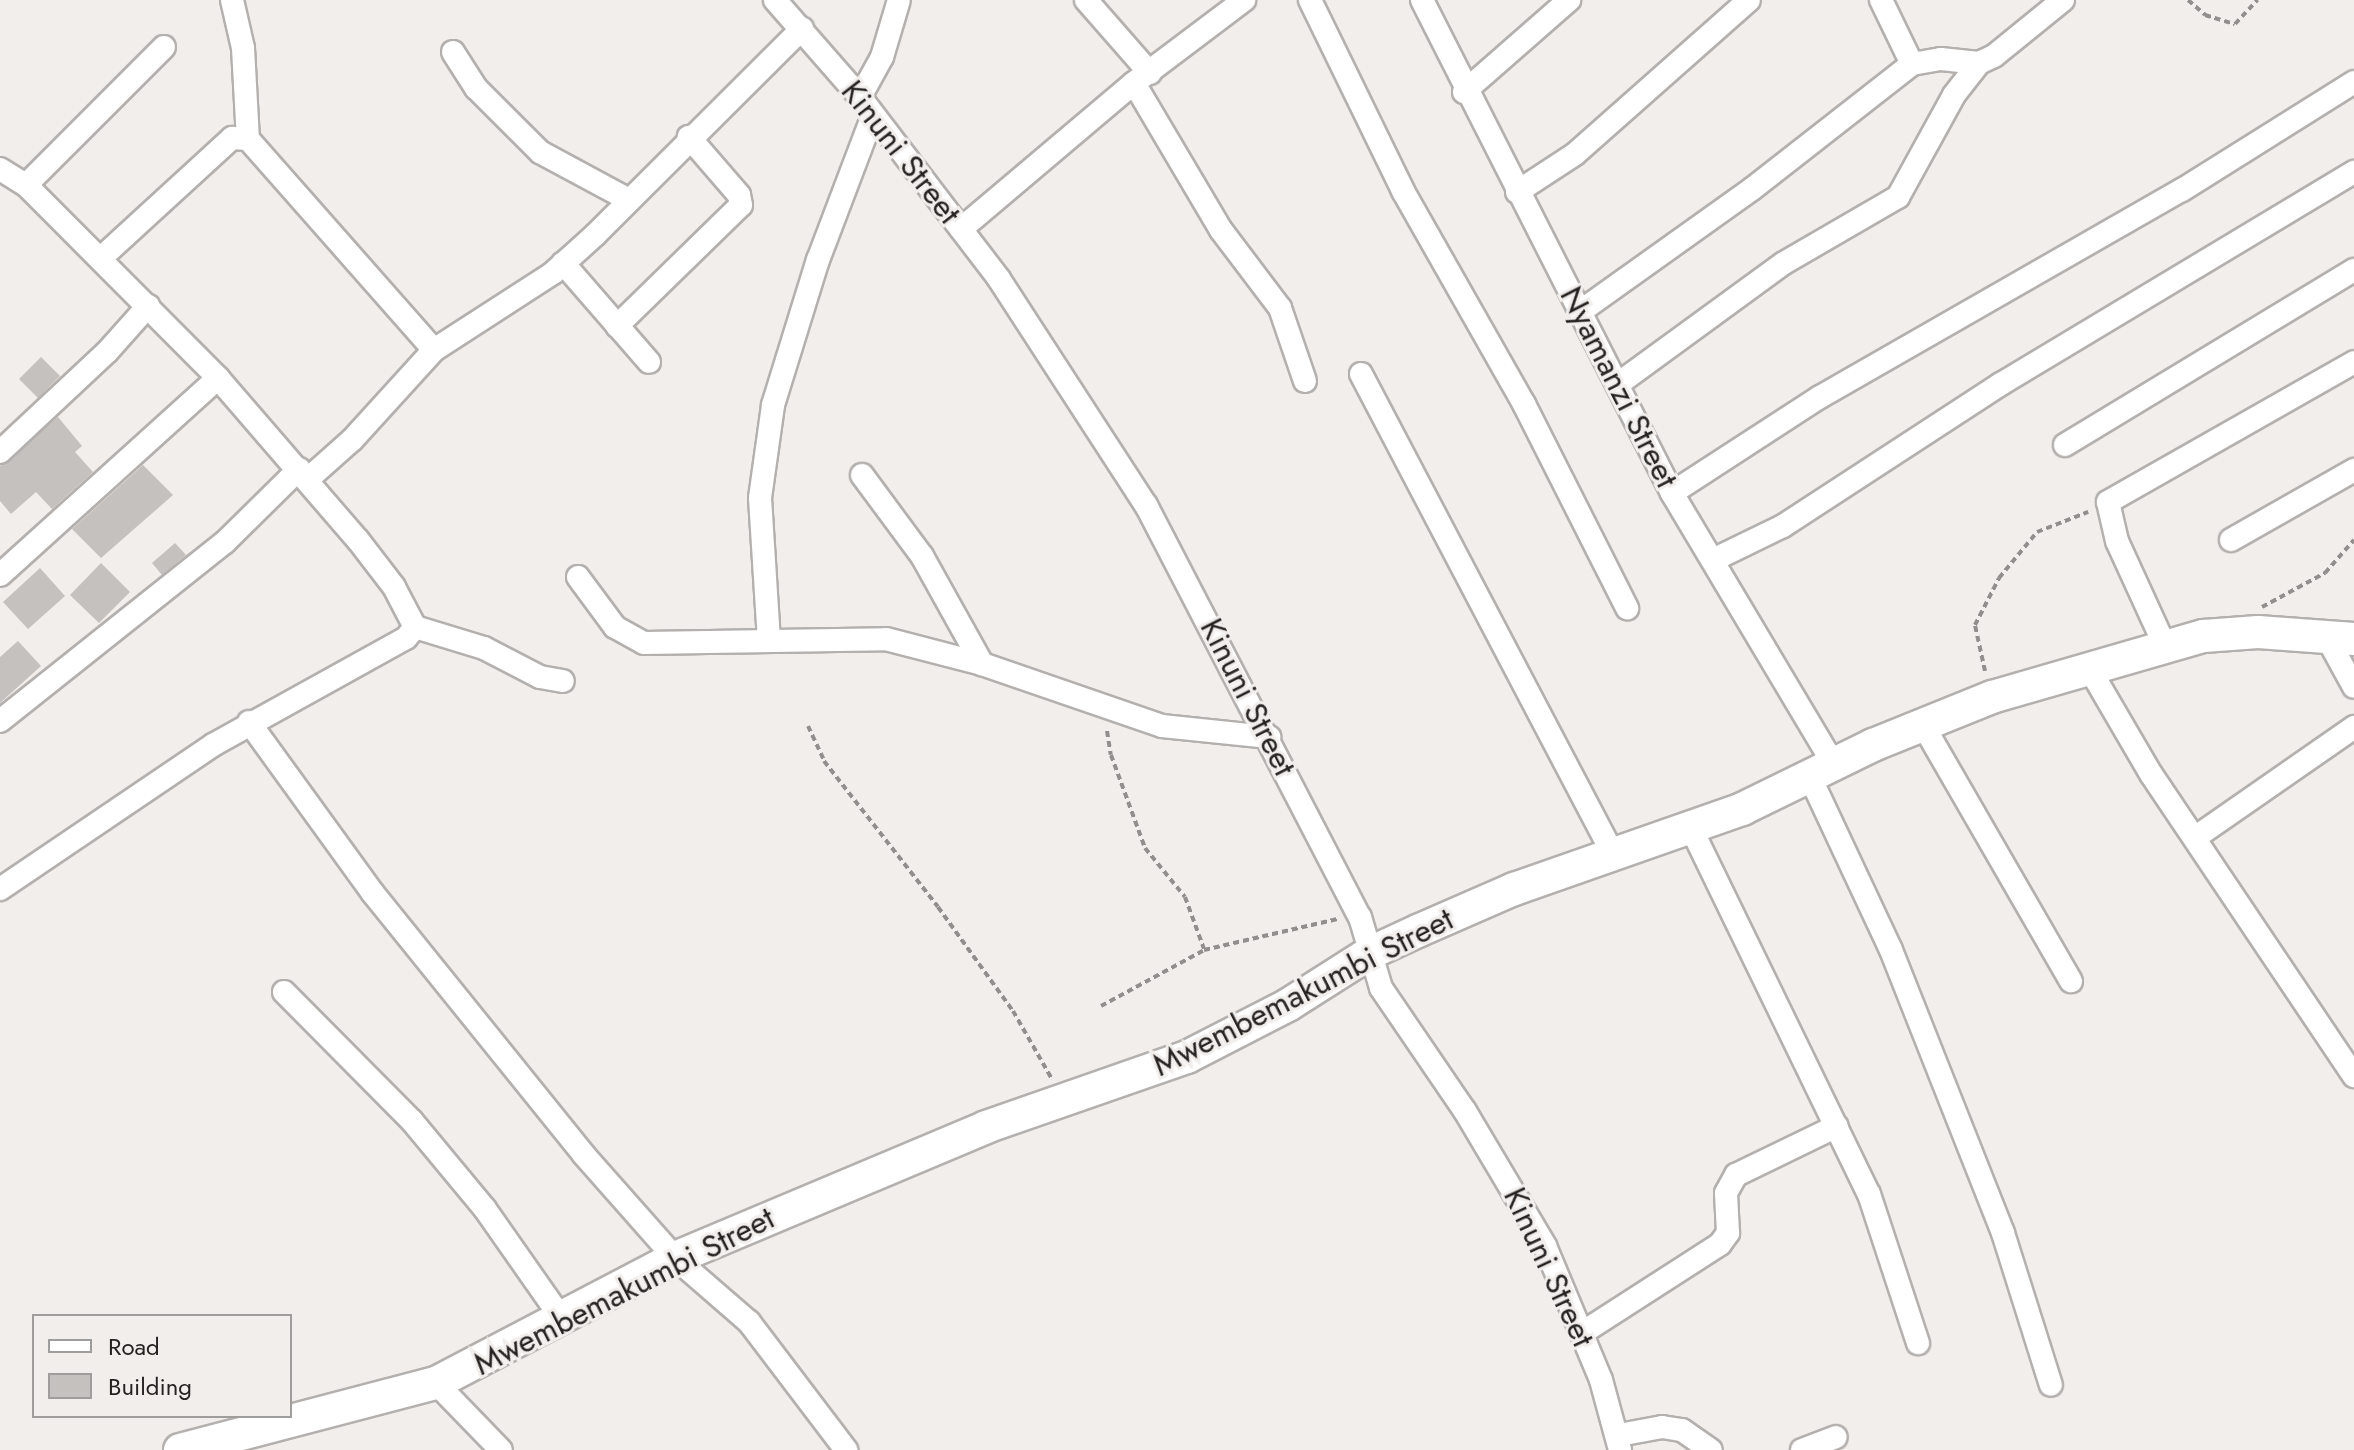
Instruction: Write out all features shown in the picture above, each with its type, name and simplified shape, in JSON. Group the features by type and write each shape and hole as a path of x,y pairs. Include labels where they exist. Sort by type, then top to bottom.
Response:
{"street":[{"path":"232,0 243,48 248,139 434,350"},
{"name":"Kinuni Street","path":"775,0 867,106 961,229 1146,505 1360,917 1368,954 1381,988 1523,1206 1582,1333 1620,1442"},
{"path":"769,641 760,498 773,405 899,0"},
{"path":"1086,0 1142,78 1221,230 1280,308 1305,381"},
{"path":"1310,0 1403,191 1524,404 1627,608"},
{"name":"Nyamanzi Street","path":"1422,0 1464,92 1581,311 1672,493 1713,560 1822,770 2003,1233 2051,1385"},
{"path":"1464,92 1569,0"},
{"path":"1517,192 1575,154 1749,0"},
{"path":"1881,0 1912,64"},
{"path":"1618,384 1784,263 1898,197 1954,95 1979,63 2020,39 2063,0"},
{"path":"961,229 1142,78 1242,1"},
{"path":"0,721 225,542 304,474 352,440 434,350 563,263 802,29"},
{"path":"26,185 164,47"},
{"path":"453,52 476,88 540,152 629,200"},
{"path":"1581,311 1752,189 1912,64 1941,59 1979,63"},
{"path":"1672,493 1832,390 2182,190 2354,82"},
{"path":"617,326 741,205 689,137"},
{"path":"101,258 232,138 248,139"},
{"path":"0,169 26,185 218,378 304,474 394,587 415,627 484,648 540,677 563,681"},
{"path":"1713,560 1783,526 2001,384 2354,172"},
{"path":"563,263 649,362"},
{"path":"2065,445 2354,270"},
{"path":"0,452 148,306"},
{"path":"2165,646 2117,541 2108,502 2354,362"},
{"path":"1361,374 1613,854"},
{"path":"0,575 218,378"},
{"path":"2231,540 2354,470"},
{"path":"862,475 922,556 982,664"},
{"path":"578,577 595,605 627,638 671,645 886,639 982,664 1162,726 1269,737"},
{"path":"0,889 249,722 406,638 415,627"},
{"name":"Mwembemakumbi Street","path":"180,1450 436,1383 675,1258 1063,1098 1187,1057 1288,1005 1368,954 1494,897 1691,828 1992,697 2165,646 2258,632 2340,636"},
{"path":"2340,636 2354,687"},
{"path":"2089,668 2151,774 2354,1076"},
{"path":"249,722 372,892 584,1155 675,1258 749,1322 846,1450"},
{"path":"1923,725 2071,981"},
{"path":"2196,837 2354,727"},
{"path":"1691,828 1869,1194 1918,1343"},
{"path":"284,992 412,1121 501,1230 562,1319"},
{"path":"1582,1333 1720,1244 1728,1233 1726,1193 1736,1175 1837,1126"},
{"path":"436,1383 501,1450"},
{"path":"1620,1442 1662,1427 1682,1430 1711,1450"},
{"path":"1802,1450 1836,1437"}],"path":[{"path":"2188,0 2205,15 2235,24 2257,0"},
{"path":"1992,697 1975,625 1999,578 2037,532 2108,502"},
{"path":"2258,632 2264,605 2325,573 2354,540"},
{"path":"1105,708 1111,755 1145,848 1185,897 1204,950"},
{"path":"808,726 824,761 1013,1011 1063,1098"},
{"path":"1101,1006 1204,950 1309,921 1360,917"}],"building":[{"path":"41,357 60,376 38,398 19,379"},
{"path":"58,417 82,446 75,452 93,472 52,509 36,492 11,514 0,501 0,466"},
{"path":"143,465 173,495 101,558 72,529"},
{"path":"175,543 186,555 162,575 152,563"},
{"path":"101,563 130,592 99,623 70,595"},
{"path":"40,568 65,596 28,629 3,602"},
{"path":"18,641 41,666 0,703 0,657"}]}
